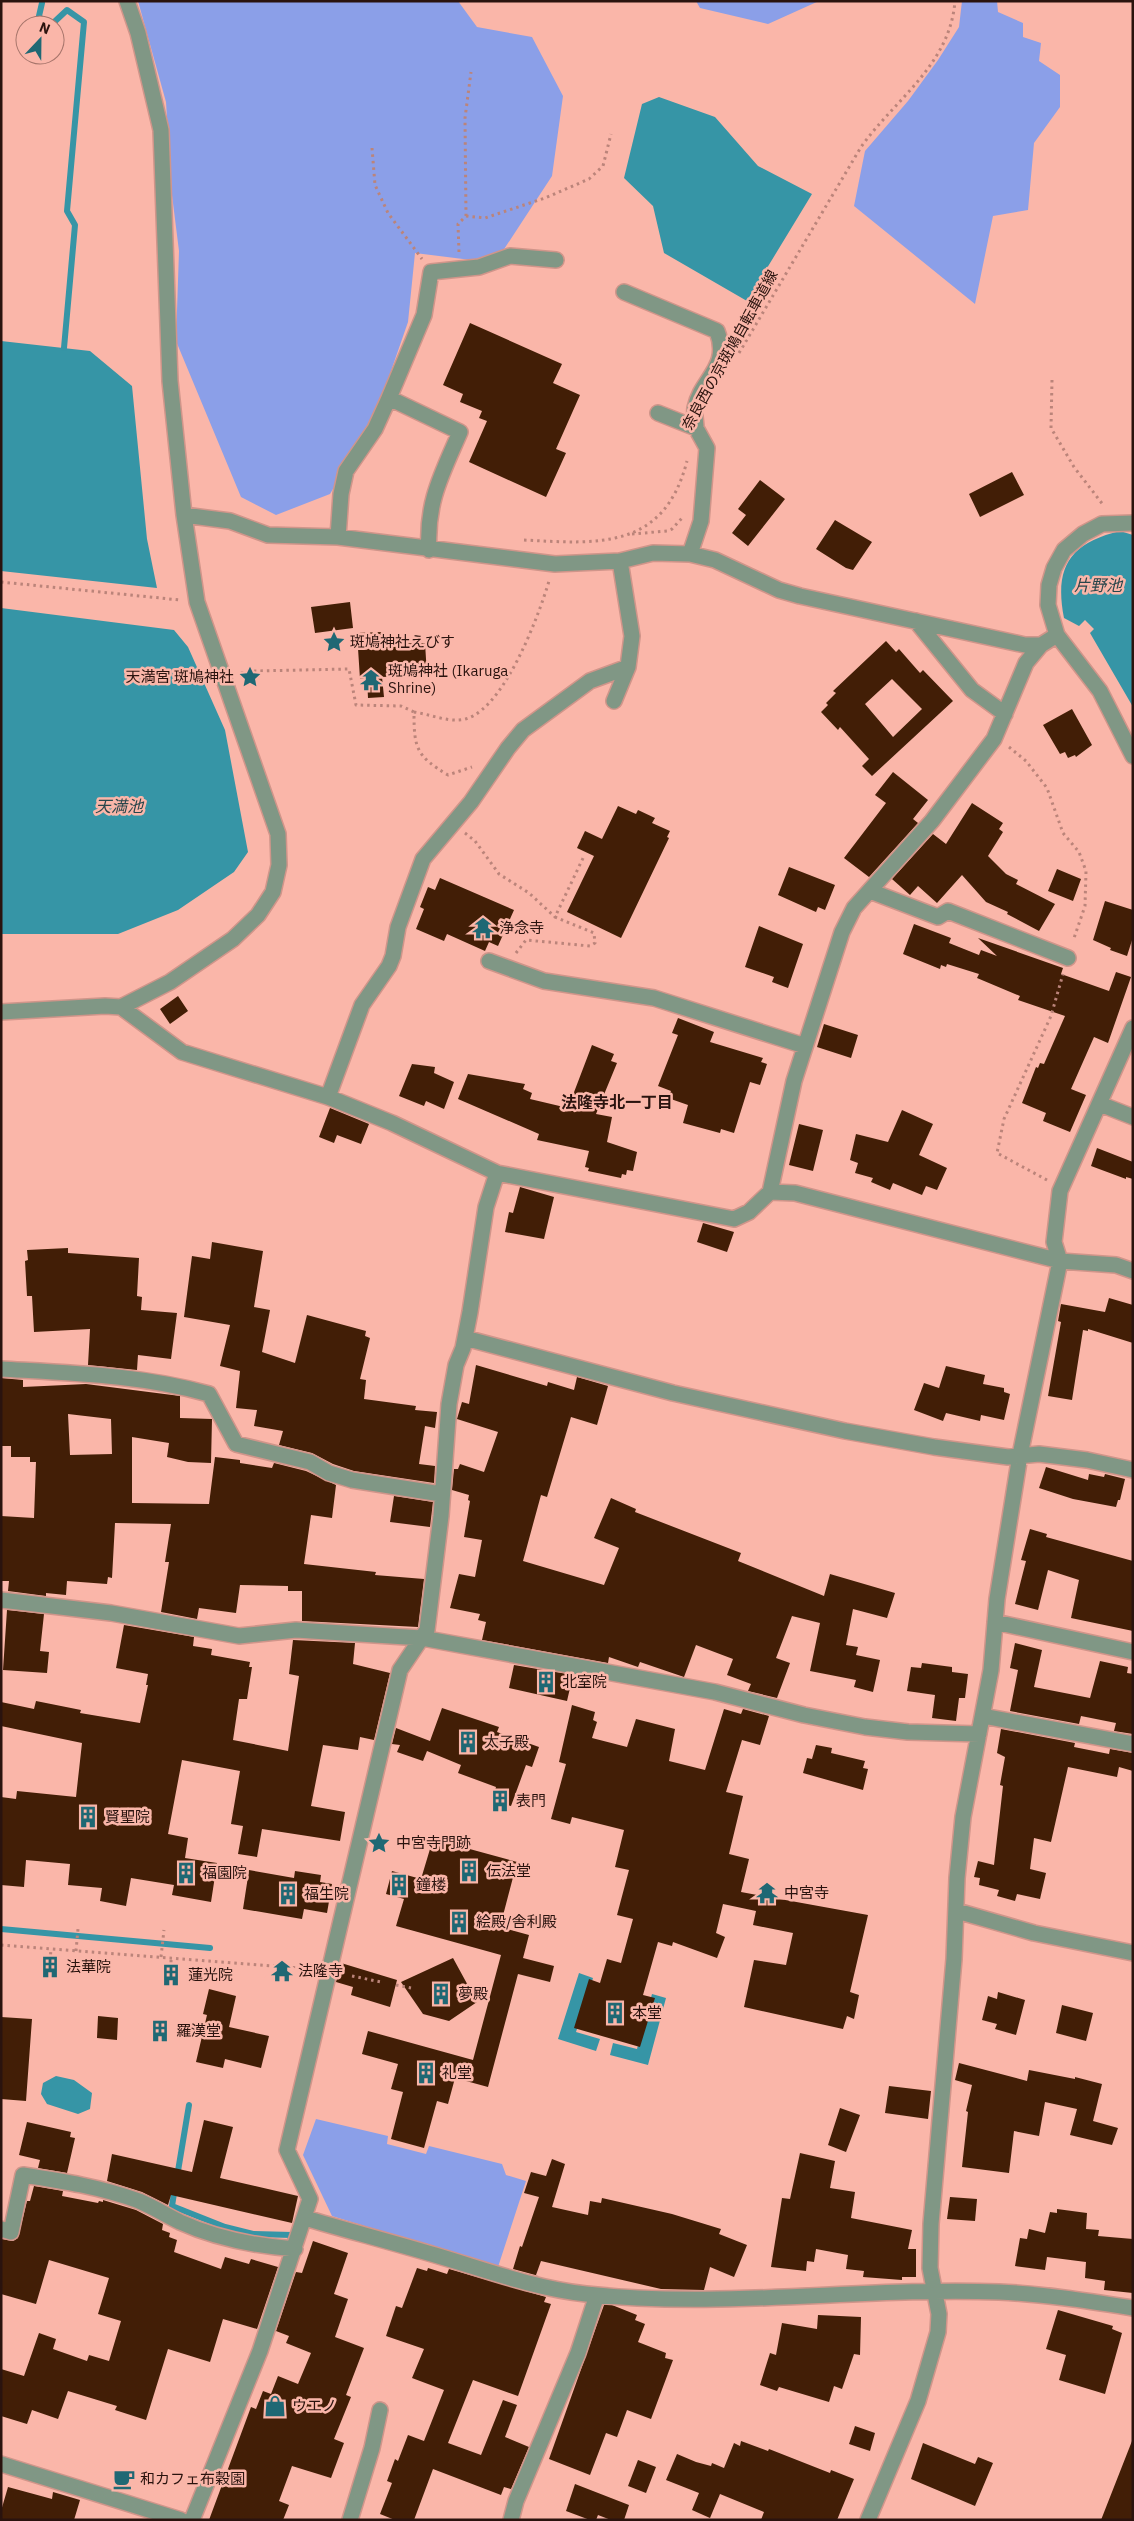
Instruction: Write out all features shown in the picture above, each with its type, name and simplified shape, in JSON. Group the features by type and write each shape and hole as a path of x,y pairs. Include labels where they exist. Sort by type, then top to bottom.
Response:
{"street":[{"path":"1,1012 105,1006 121,1007 170,982 233,939 258,915 273,892 280,865 278,834 197,602 184,515 170,381 160,130 138,33 126,1"},
{"path":"338,537 341,494 346,471 375,429 389,398 424,315 431,272 479,267 510,256 556,260"},
{"path":"624,292 717,331 721,342 721,356 695,408 696,428 707,448 701,521 690,554"},
{"path":"389,398 460,432 433,497 429,514 429,550"},
{"path":"658,413 696,428"},
{"path":"184,515 230,521 268,535 338,537 429,550 555,564 620,561 653,553 690,554 715,560 779,590 1025,645 1041,645"},
{"path":"1133,523 1102,524 1083,534 1064,550 1050,585 1048,605 1057,635 1100,691 1133,756"},
{"path":"614,701 628,667 632,636 620,561"},
{"path":"916,621 972,690 1005,714"},
{"path":"121,1007 182,1052 328,1097 392,1123 498,1173 734,1219 749,1212 770,1192 794,1081 842,932 854,908 932,821 994,740 1026,663 1041,645 1057,635"},
{"path":"328,1097 362,1005 389,966 398,927 422,859 471,802 523,730 590,681 628,667"},
{"path":"870,891 938,917 948,911 1068,958"},
{"path":"489,961 544,981 654,998 805,1046"},
{"path":"868,2520 903,2439 938,2332 939,2314 930,2268 930,2224 957,1911 957,1878 963,1817 991,1670 995,1622 1020,1455 1060,1261 1054,1242 1060,1191 1133,1028"},
{"path":"1100,1104 1133,1118"},
{"path":"1,2464 184,2519 260,2351 291,2249 305,2218 310,2199 287,2150 400,1670 427,1630 440,1516 449,1404 456,1365 465,1338 486,1207 498,1173"},
{"path":"770,1192 795,1193 1060,1261 1116,1265 1133,1271"},
{"path":"465,1338 673,1393 844,1431 934,1447 1008,1457 1039,1454 1087,1460 1133,1470"},
{"path":"1,1369 70,1373 179,1386 209,1394 236,1444 310,1462 329,1473 352,1480 441,1494"},
{"path":"1,1600 111,1613 239,1636 296,1630 422,1638 715,1692 804,1715 865,1727 917,1732 979,1734"},
{"path":"995,1622 1133,1652"},
{"path":"983,1716 1133,1744"},
{"path":"957,1911 1034,1933 1133,1953"},
{"path":"1,2230 11,2232 23,2175 70,2182 111,2193 138,2201 196,2228 229,2238 291,2249"},
{"path":"305,2218 434,2255 514,2281 546,2289 597,2295 678,2299 998,2292 1057,2297 1133,2308"},
{"path":"511,2520 516,2501 578,2353 597,2295"},
{"path":"350,2520 372,2448 380,2410"}],"path":[{"name":"奈良西の京斑鳩自転車道線","path":"738,355 861,147 877,124 926,72 937,56 953,21 955,1"},
{"path":"459,268 458,224 466,216 465,118 471,72"},
{"path":"466,216 485,218 545,198 589,179 603,166 611,134"},
{"path":"372,148 375,185 388,213 431,272"},
{"path":"1052,380 1052,428 1074,467 1117,523"},
{"path":"632,534 651,522 675,497 687,460"},
{"path":"516,540 588,542 632,534 667,531 672,529 682,518"},
{"path":"255,671 349,669 356,705 401,706 414,712 460,720 478,714 496,694 520,656 541,610 555,564"},
{"path":"1,582 197,602"},
{"path":"414,712 414,740 428,764 448,775 489,762 497,764"},
{"path":"453,823 475,840 499,874 529,894 555,917 594,933 595,943 590,946 526,940 505,967"},
{"path":"555,917 584,856"},
{"path":"161,1957 164,1930"},
{"path":"76,1950 78,1931"},
{"path":"1,1945 330,1970"},
{"path":"50,1949 50,1961"},
{"path":"171,1958 171,1970"},
{"path":"352,1976 381,1982"},
{"path":"396,1985 412,1988"}],"shaded area":[{"path":"138,1 458,1 477,27 532,37 563,96 552,176 495,263 415,253 408,322 375,417 330,494 276,515 241,497 176,341 179,251 172,195 166,102"},
{"path":"696,1 819,1 768,24 700,8"},
{"path":"962,1 997,1 998,12 1023,23 1023,37 1041,43 1039,61 1060,75 1060,107 1034,143 1028,210 993,216 975,304 854,206 865,151 908,101 938,60 959,27"},
{"path":"316,2119 388,2136 387,2144 426,2154 429,2146 502,2164 506,2175 526,2181 498,2267 332,2216 303,2155"}],"water":[{"path":"659,97 715,117 758,166 812,194 747,301 664,253 653,206 624,178 642,104"},
{"path":"1,341 90,351 132,386 147,539 157,588 1,571"},
{"name":"片野池","path":"1120,531 1133,535 1133,707 1090,633 1094,629 1085,620 1079,626 1064,618 1061,600 1064,571 1078,550 1089,542"},
{"name":"天満池","path":"1,608 174,630 188,647 225,730 248,852 234,872 178,910 118,934 1,934"},
{"path":"579,1973 593,1978 576,2032 600,2039 596,2051 558,2039"},
{"path":"652,1994 666,1998 648,2065 610,2055 613,2043 637,2049"},
{"path":"56,2076 74,2080 92,2093 90,2109 78,2114 47,2104 41,2094 43,2083"}],"building":[{"path":"470,323 562,364 553,383 580,395 556,449 566,453 546,497 469,462 487,421 479,418 482,411 460,402 463,394 443,385"},
{"path":"1012,472 1024,495 980,517 969,494"},
{"path":"760,480 785,499 748,546 732,533 746,515 738,509"},
{"path":"835,520 872,542 853,570 846,568 816,549"},
{"path":"350,602 353,628 315,633 311,607"},
{"path":"382,632 383,644 425,643 427,675 382,677 384,697 368,698 367,678 360,679 357,633"},
{"path":"886,641 896,652 899,649 920,673 923,670 953,701 872,776 862,766 869,759 840,727 838,730 821,712 828,705 826,703 836,693 833,691","holes":["892,679 922,709 893,737 865,704"]},
{"path":"1072,709 1092,745 1076,757 1075,755 1068,758 1065,752 1060,754 1043,725"},
{"path":"893,772 928,800 913,819 918,823 869,877 844,858 886,803 875,795"},
{"path":"972,803 1003,823 999,829 1003,832 988,856 1006,874 1018,880 1016,884 1055,904 1039,931 1007,914 1008,912 986,902 962,875 937,903 918,886 910,895 892,879 933,834 946,844"},
{"path":"618,806 636,814 638,810 655,818 652,823 670,831 667,837 669,838 621,938 567,912 594,856 577,848 585,831 602,839"},
{"path":"789,867 835,885 825,910 818,907 816,912 778,895"},
{"path":"1057,869 1081,879 1073,901 1048,891"},
{"path":"440,878 514,910 498,946 489,942 485,951 447,934 444,941 416,929 424,909 420,907 428,887 435,890"},
{"path":"1105,901 1133,910 1133,937 1127,956 1110,950 1111,948 1093,940"},
{"path":"914,924 951,938 949,943 979,955 981,950 997,956 978,938 1063,968 1061,974 1109,991 1116,972 1131,977 1108,1043 1094,1037 1071,1089 1086,1095 1070,1132 1043,1121 1046,1113 1022,1103 1036,1067 1038,1068 1040,1063 1044,1064 1065,1016 1018,1000 1020,996 977,978 979,974 947,964 946,967 941,965 940,969 903,954"},
{"path":"759,926 803,944 788,988 772,982 774,977 745,967"},
{"path":"178,996 188,1011 170,1024 160,1009"},
{"path":"678,1018 714,1032 710,1042 763,1058 761,1062 767,1064 760,1085 750,1082 734,1133 721,1129 720,1133 683,1123 688,1105 668,1098 671,1091 658,1086 678,1035 672,1033"},
{"path":"824,1024 858,1035 851,1058 817,1047"},
{"path":"592,1045 614,1054 611,1061 617,1063 596,1114 612,1117 607,1142 637,1152 633,1171 627,1170 626,1175 622,1174 621,1178 588,1171 589,1168 585,1167 589,1151 537,1140 539,1134 458,1099 468,1074 525,1084 523,1089 532,1093 530,1099 568,1108"},
{"path":"412,1064 435,1067 434,1073 454,1082 444,1109 426,1101 424,1106 399,1096"},
{"path":"330,1108 369,1124 361,1144 337,1135 334,1143 319,1137"},
{"path":"902,1110 933,1124 919,1155 947,1168 937,1190 926,1186 922,1195 893,1183 890,1190 871,1182 873,1178 855,1173 858,1163 850,1160 856,1134 888,1142"},
{"path":"799,1124 823,1130 813,1171 789,1165"},
{"path":"1097,1148 1133,1162 1133,1179 1126,1177 1126,1179 1091,1166"},
{"path":"520,1187 554,1197 544,1239 505,1232 509,1212 513,1213"},
{"path":"703,1223 734,1232 727,1252 697,1242"},
{"path":"212,1242 263,1251 254,1307 270,1310 262,1352 295,1363 307,1315 366,1331 365,1336 370,1338 360,1379 366,1380 364,1399 416,1406 415,1410 437,1412 435,1428 425,1426 419,1464 435,1466 434,1483 354,1471 333,1464 312,1453 279,1445 283,1431 254,1426 257,1410 236,1408 240,1371 220,1366 230,1325 184,1317 192,1256 210,1259"},
{"path":"68,1248 68,1253 139,1258 137,1296 142,1297 141,1310 177,1313 171,1359 138,1355 137,1370 88,1365 90,1329 34,1332 32,1296 27,1296 25,1261 28,1260 27,1250"},
{"path":"1109,1298 1133,1305 1133,1343 1088,1329 1088,1331 1083,1330 1072,1400 1048,1396 1061,1322 1058,1321 1061,1304 1105,1312"},
{"path":"476,1365 547,1386 548,1382 574,1390 577,1377 608,1386 597,1425 571,1417 547,1497 541,1495 523,1561 604,1585 619,1548 594,1538 611,1498 636,1509 635,1512 741,1553 738,1561 824,1596 830,1574 895,1593 887,1618 853,1609 846,1645 858,1647 856,1655 880,1660 873,1692 854,1687 856,1680 810,1671 820,1623 792,1616 776,1658 790,1663 777,1698 748,1691 751,1684 727,1675 733,1659 696,1645 684,1677 640,1662 638,1667 609,1657 608,1663 482,1640 486,1622 478,1620 480,1614 450,1608 459,1574 475,1577 482,1540 464,1537 470,1501 468,1500 469,1495 452,1490 454,1469 458,1469 460,1464 484,1472 498,1432 457,1419 462,1402 469,1404"},
{"path":"946,1366 985,1375 983,1384 1004,1388 1004,1392 1010,1394 1004,1420 981,1415 980,1421 946,1413 943,1421 914,1410 924,1383 939,1388"},
{"path":"1,1378 23,1380 23,1387 86,1384 180,1396 180,1418 212,1419 211,1463 188,1462 167,1457 169,1443 132,1437 132,1503 209,1504 215,1457 240,1460 240,1463 272,1468 274,1463 306,1471 336,1485 332,1518 311,1515 304,1564 376,1572 375,1575 424,1579 418,1627 302,1621 302,1591 288,1591 288,1586 240,1585 236,1613 199,1608 197,1619 161,1612 169,1562 165,1562 171,1524 115,1523 112,1578 108,1577 107,1584 67,1581 66,1595 46,1593 46,1596 8,1591 9,1581 1,1581 1,1516 34,1518 36,1462 30,1462 30,1457 11,1457 11,1446 1,1446","holes":["68,1414 111,1419 112,1454 70,1455"]},
{"path":"1046,1467 1088,1480 1089,1474 1104,1477 1105,1474 1125,1479 1120,1500 1118,1500 1116,1507 1073,1499 1039,1488"},
{"path":"394,1496 433,1502 430,1527 390,1522"},
{"path":"1030,1529 1047,1534 1046,1537 1133,1561 1133,1631 1071,1618 1079,1580 1048,1570 1038,1610 1015,1604 1026,1561 1021,1560"},
{"path":"7,1610 44,1614 40,1651 49,1652 47,1673 3,1670"},
{"path":"124,1625 194,1637 193,1646 212,1649 211,1655 250,1662 249,1667 252,1667 247,1699 239,1699 233,1740 288,1751 299,1676 289,1674 293,1640 355,1643 353,1664 390,1673 374,1740 360,1737 358,1750 323,1745 311,1806 345,1812 340,1841 262,1829 257,1857 238,1854 243,1826 231,1824 240,1771 182,1760 168,1834 188,1838 185,1858 217,1863 211,1902 172,1895 174,1885 131,1878 126,1906 100,1901 102,1888 68,1885 70,1864 26,1860 24,1887 1,1885 1,1797 16,1799 17,1791 76,1797 82,1743 1,1726 1,1702 34,1709 36,1701 81,1710 80,1713 140,1723 148,1685 146,1685 148,1674 116,1668"},
{"path":"1015,1643 1042,1650 1034,1687 1090,1698 1100,1661 1128,1667 1127,1673 1133,1674 1133,1734 1114,1731 1116,1723 1081,1716 1079,1724 1010,1711 1018,1670 1010,1668"},
{"path":"922,1663 952,1667 952,1672 968,1674 965,1698 959,1698 956,1721 932,1718 935,1695 907,1691 911,1667 921,1668"},
{"name":"北室院","path":"514,1665 573,1675 567,1701 509,1688"},
{"path":"572,1705 595,1712 593,1720 597,1722 592,1738 627,1747 636,1719 675,1729 669,1761 705,1770 724,1709 741,1714 743,1709 769,1716 760,1745 742,1740 726,1792 743,1796 729,1854 749,1859 741,1892 868,1915 850,1992 859,1995 854,2019 847,2016 843,2029 744,2007 754,1960 786,1965 793,1933 753,1925 756,1911 723,1904 716,1933 725,1937 717,1958 673,1942 672,1946 658,1942 643,1995 655,1998 640,2047 574,2028 589,1979 600,1983 607,1959 621,1963 633,1919 617,1915 629,1870 615,1867 624,1830 572,1817 570,1824 551,1819 566,1764 559,1762"},
{"path":"442,1708 499,1727 497,1732 539,1747 532,1767 526,1765 511,1806 492,1802 496,1787 458,1773 461,1765 427,1751 423,1761 397,1752 400,1745 392,1744 396,1728 430,1741"},
{"path":"1001,1729 1075,1743 1074,1747 1109,1754 1110,1749 1133,1753 1133,1771 1119,1767 1117,1777 1068,1767 1051,1842 1034,1838 1030,1869 1046,1873 1040,1899 1017,1894 1015,1901 997,1896 999,1890 979,1885 980,1878 974,1877 978,1861 994,1865 1003,1786 1000,1785 1005,1757 997,1753"},
{"path":"816,1745 832,1748 831,1753 865,1761 863,1768 868,1769 863,1790 803,1773 807,1758 812,1759"},
{"path":"433,1839 517,1862 500,1927 529,1935 523,1958 554,1966 550,1982 518,1974 488,2087 455,2078 448,2104 437,2101 424,2148 391,2139 403,2092 391,2089 398,2064 362,2054 368,2031 473,2060 501,1955 396,1926 404,1899 386,1894 392,1871 421,1879"},
{"name":"福生院","path":"249,1870 294,1878 295,1871 321,1875 320,1882 332,1884 327,1913 304,1909 302,1919 243,1909"},
{"name":"夢殿","path":"453,1958 477,2002 449,2021 423,2014 401,1982"},
{"path":"341,1963 397,1980 390,2007 351,1995 353,1987 336,1982"},
{"path":"209,1989 236,1996 229,2027 269,2036 261,2068 225,2059 223,2068 196,2062 207,2015 203,2014"},
{"path":"998,1992 1025,2000 1016,2035 995,2029 997,2024 982,2020 988,1996 997,1999"},
{"path":"1062,2005 1093,2013 1086,2041 1056,2033"},
{"path":"98,2016 118,2018 117,2040 97,2038"},
{"path":"1,2017 32,2019 26,2101 1,2099"},
{"path":"959,2063 1027,2081 1029,2070 1075,2079 1075,2077 1102,2084 1093,2121 1118,2128 1112,2145 1070,2135 1077,2109 1045,2102 1039,2136 1014,2131 1009,2173 962,2167 968,2112 966,2111 972,2085 955,2080"},
{"path":"889,2086 931,2091 928,2119 885,2113"},
{"path":"840,2108 860,2115 846,2152 828,2145"},
{"path":"204,2120 233,2127 220,2178 298,2196 292,2223 171,2195 168,2205 142,2192 107,2181 112,2154 192,2172"},
{"path":"27,2122 71,2132 70,2137 75,2138 67,2173 38,2168 40,2160 19,2155"},
{"path":"800,2153 835,2161 830,2188 855,2192 851,2218 912,2230 908,2249 916,2249 916,2277 902,2277 902,2280 863,2277 864,2271 846,2269 848,2255 816,2249 814,2262 807,2261 806,2271 771,2267 782,2198 790,2199"},
{"path":"552,2159 565,2164 552,2207 588,2215 590,2201 601,2203 602,2198 672,2214 721,2229 719,2234 747,2245 734,2277 710,2267 704,2290 661,2289 541,2261 536,2275 539,2276 513,2269 539,2197 524,2193 531,2172 546,2176"},
{"path":"34,2186 63,2191 62,2196 98,2203 99,2201 103,2202 103,2200 136,2210 163,2224 162,2230 170,2233 169,2237 177,2240 174,2252 221,2269 225,2257 249,2264 251,2259 278,2267 257,2329 223,2319 210,2362 168,2349 146,2420 115,2410 117,2406 68,2391 58,2419 32,2410 27,2424 1,2416 1,2369 24,2376 39,2333 56,2339 53,2349 87,2361 89,2355 109,2361 121,2321 98,2314 109,2278 49,2260 36,2304 1,2294 1,2239 13,2241 18,2238 27,2201 30,2201"},
{"path":"950,2197 977,2199 975,2221 947,2219"},
{"path":"1057,2209 1087,2213 1086,2229 1099,2230 1098,2236 1133,2239 1133,2293 1104,2290 1105,2281 1085,2278 1086,2262 1047,2257 1045,2270 1015,2266 1020,2238 1027,2239 1029,2229 1045,2233 1050,2212 1057,2213"},
{"path":"313,2241 348,2253 334,2294 348,2299 335,2337 364,2348 346,2395 351,2397 334,2439 344,2443 331,2478 292,2466 279,2501 289,2505 283,2520 209,2520 251,2407 256,2409 263,2391 271,2394 278,2376 298,2384 311,2353 286,2343 289,2336 276,2331 296,2272 302,2273"},
{"path":"417,2268 427,2271 428,2268 447,2274 449,2269 546,2297 544,2302 551,2304 518,2396 473,2380 448,2443 481,2455 503,2400 517,2405 505,2437 529,2447 511,2489 504,2487 501,2495 433,2469 414,2520 395,2520 380,2514 392,2483 387,2481 395,2459 398,2461 408,2435 424,2441 444,2390 412,2378 424,2349 386,2336 396,2306 402,2308"},
{"path":"604,2305 612,2305 637,2315 635,2320 645,2324 638,2342 666,2353 665,2358 673,2360 651,2419 627,2410 617,2437 606,2433 590,2475 549,2459"},
{"path":"1058,2310 1113,2326 1112,2329 1122,2333 1105,2394 1059,2380 1066,2355 1046,2349"},
{"path":"818,2315 861,2317 860,2355 854,2354 842,2389 834,2386 829,2402 779,2387 777,2391 760,2385 770,2353 776,2355 782,2323 817,2329"},
{"path":"855,2426 875,2433 870,2451 849,2444"},
{"path":"741,2441 768,2451 769,2449 830,2473 831,2470 854,2479 837,2520 761,2520 764,2512 720,2494 710,2518 692,2510 699,2493 666,2480 677,2454 696,2462 711,2466 712,2463 724,2468 734,2443 740,2446"},
{"path":"1132,2441 1133,2520 1101,2520"},
{"path":"923,2443 975,2464 978,2457 993,2463 975,2506 911,2479"},
{"path":"638,2460 656,2467 646,2493 628,2486"},
{"path":"575,2484 629,2505 624,2520 611,2520 598,2515 596,2520 590,2520 566,2511"},
{"path":"8,2487 52,2499 53,2492 80,2500 74,2520 1,2520 1,2511"}],"waterway":[{"path":"39,15 42,3"},
{"path":"62,15 67,10 84,22 67,211 75,225 64,348"},
{"path":"1,1929 210,1948"},
{"path":"177,2177 189,2105"},
{"path":"175,2187 172,2206 225,2227 253,2234 292,2235 290,2241"}],"place":[{"name":"斑鳩神社えびす","path":"334,642"},
{"name":"天満宮 斑鳩神社","path":"250,677"},
{"name":"斑鳩神社 (Ikaruga Shrine)","path":"371,680"},
{"name":"浄念寺","path":"483,928"},
{"name":"北室院","path":"546,1682"},
{"name":"太子殿","path":"468,1742"},
{"name":"表門","path":"500,1801"},
{"name":"賢聖院","path":"88,1817"},
{"name":"中宮寺門跡","path":"379,1843"},
{"name":"伝法堂","path":"469,1871"},
{"name":"福園院","path":"186,1873"},
{"name":"鐘楼","path":"399,1885"},
{"name":"中宮寺","path":"767,1893"},
{"name":"福生院","path":"288,1894"},
{"name":"絵殿/舎利殿","path":"459,1922"},
{"name":"法華院","path":"50,1967"},
{"name":"法隆寺","path":"282,1971"},
{"name":"蓮光院","path":"171,1975"},
{"name":"夢殿","path":"441,1994"},
{"name":"本堂","path":"615,2013"},
{"name":"羅漢堂","path":"160,2031"},
{"name":"礼堂","path":"426,2073"},
{"name":"ウエノ","path":"275,2406"},
{"name":"和カフェ布穀園","path":"124,2479"}],"district":[{"name":"法隆寺北一丁目","path":"617,1102"}]}
